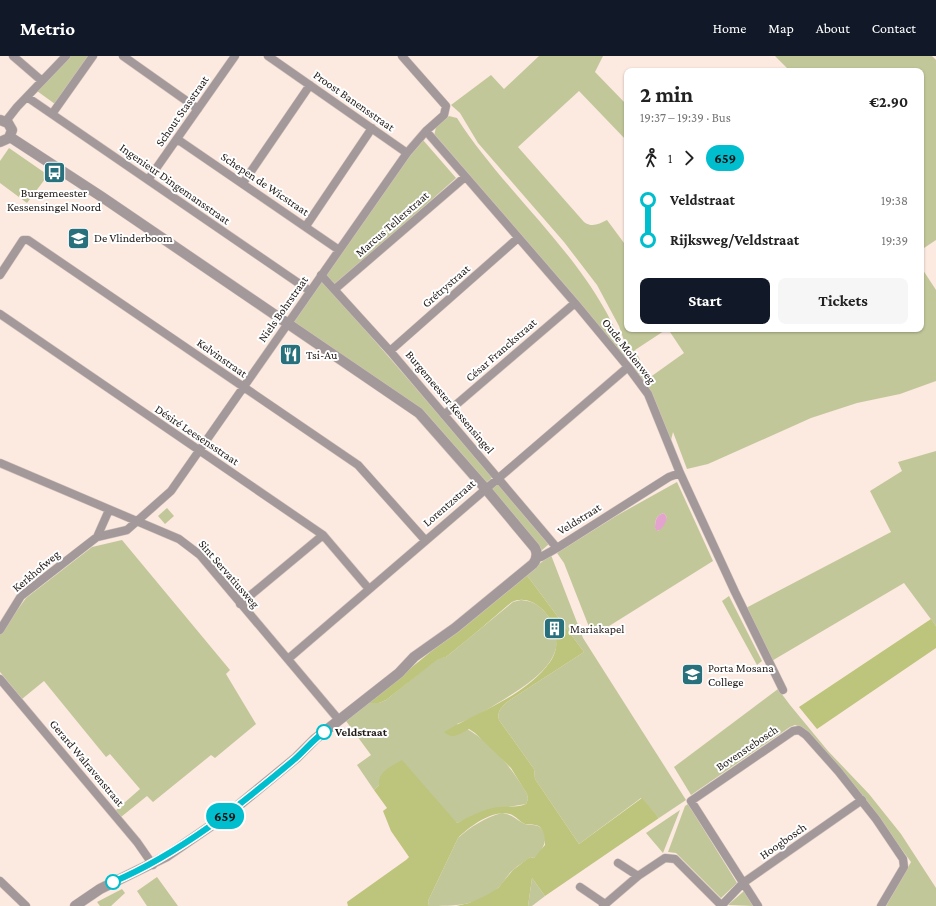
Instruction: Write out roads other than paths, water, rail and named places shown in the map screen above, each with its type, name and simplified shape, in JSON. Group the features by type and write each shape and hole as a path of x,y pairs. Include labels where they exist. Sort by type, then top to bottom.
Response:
{"street":[{"path":"13,56 42,81"},
{"path":"0,142 10,137 11,129 3,121 66,56"},
{"path":"52,114 93,56"},
{"path":"123,56 198,109"},
{"name":"Schout Stasstraat","path":"148,180 235,56"},
{"name":"Proost Banensstraat","path":"268,56 407,153"},
{"name":"Niels Bohrstraat","path":"138,521 171,491 198,450 407,153 426,131 442,118 447,110 444,103 402,56"},
{"path":"243,183 310,85"},
{"name":"Ingenieur Dingemansstraat","path":"27,97 310,292"},
{"path":"306,226 372,128"},
{"name":"Oude Molenweg","path":"426,131 575,303 628,367 648,394 680,473 754,634 783,690"},
{"path":"10,137 102,197 419,413 535,548 537,557"},
{"name":"Schepen de Wicstraat","path":"177,139 339,250"},
{"name":"Marcus Tellerstraat","path":"335,289 465,177"},
{"name":"Grétrystraat","path":"390,351 518,238"},
{"name":"Kelvinstraat","path":"0,275 23,240 28,240 358,466 386,495 425,540"},
{"name":"Burgemeester Kessensingel","path":"321,275 390,351 557,548"},
{"name":"César Franckstraat","path":"444,415 575,303"},
{"name":"Désiré Leesensstraat","path":"0,314 323,535 369,589"},
{"name":"Lorentzstraat","path":"288,659 485,488 628,367"},
{"name":"Sint Servatiusweg","path":"0,463 179,539 191,547 200,555 339,720"},
{"name":"Veldstraat","path":"75,906 100,889 153,865 228,814 339,720 399,673 421,652 455,628 528,568 535,562 537,557 541,557 557,548 669,478 680,473"},
{"name":"Kerkhofweg","path":"97,537 109,510"},
{"name":"Kerkhofweg","path":"0,630 20,596 97,537 127,530 138,521"},
{"path":"240,604 323,535"},
{"name":"Gerard Walravenstraat","path":"0,679 137,842 153,865"},
{"name":"Bovenstebosch","path":"758,906 691,801 793,731 799,730 806,734 862,800 903,859 904,866 881,906"},
{"name":"Hoogbosch","path":"721,906 743,883 862,800"},
{"path":"580,887 604,905 658,860 665,858 675,859 721,906"},
{"path":"618,863 638,876"},
{"path":"0,881 26,906"}],"place":[{"name":"Burgemeester Kessensingel Noord","path":"54,172"},
{"name":"De Vlinderboom","path":"79,238"},
{"name":"Tsi-Au","path":"291,355"},
{"name":"Mariakapel","path":"555,629"},
{"name":"Porta Mosana College","path":"693,675"},
{"name":"Veldstraat","path":"324,732"}]}
